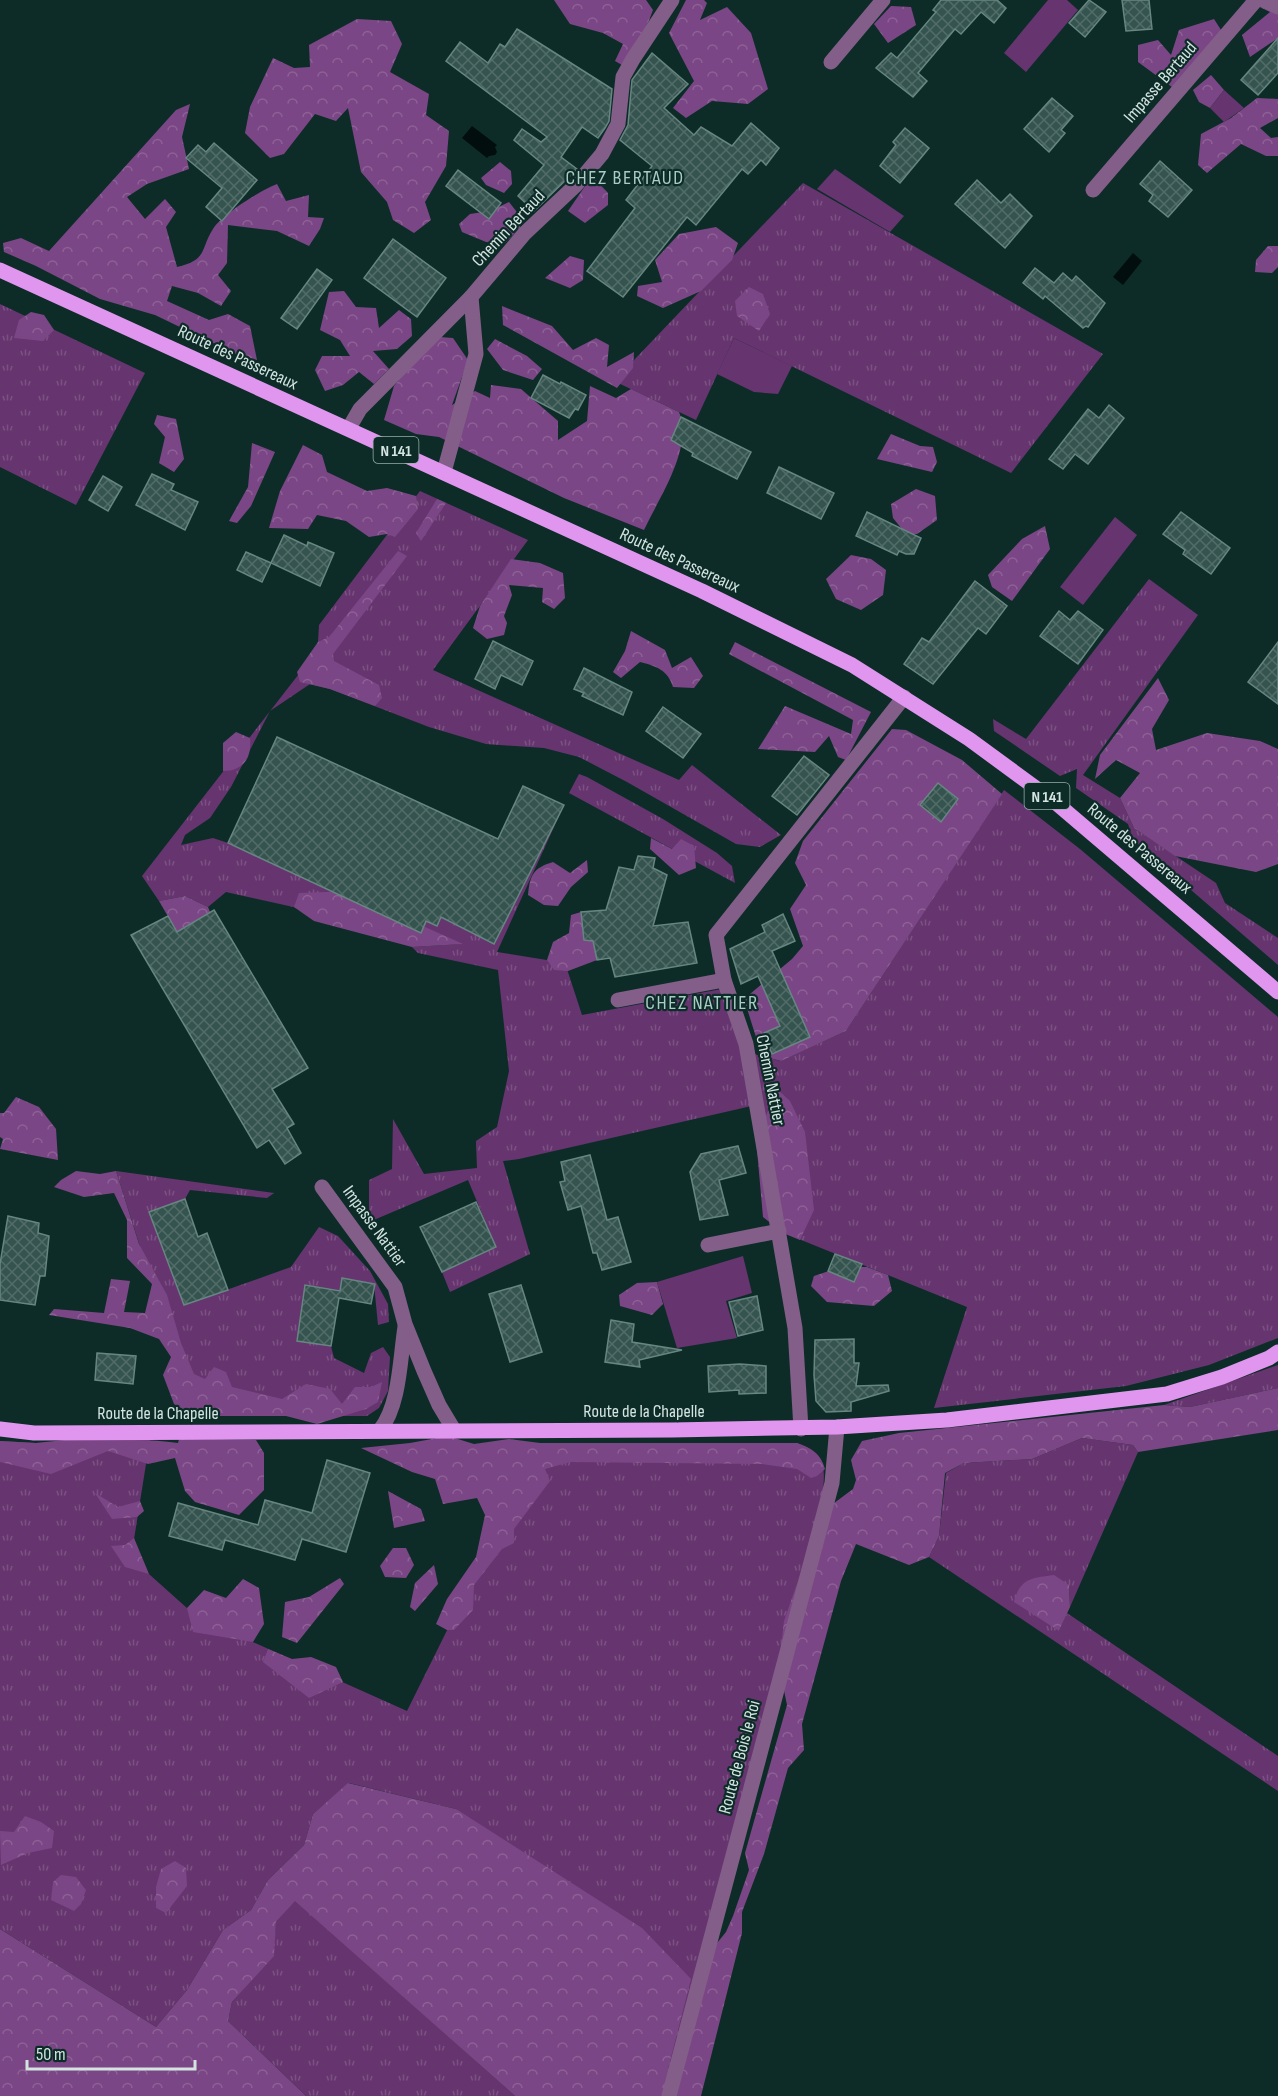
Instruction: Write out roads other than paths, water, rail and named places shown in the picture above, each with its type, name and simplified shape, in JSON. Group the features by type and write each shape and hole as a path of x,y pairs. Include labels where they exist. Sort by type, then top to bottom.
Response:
{"main road":[{"name":"Route des Passereaux","path":"0,270 444,472 791,634 852,665 969,739 1055,802 1278,992"},
{"name":"Route de la Chapelle","path":"0,1429 34,1432 837,1427 946,1420 1167,1394 1222,1377 1278,1352"}],"street":[{"name":"Chemin Bertaud","path":"349,428 360,409 471,297 525,233 576,185 602,154 618,124 623,77 672,0"},
{"path":"831,62 883,0"},
{"name":"Impasse Bertaud","path":"1093,190 1256,0"},
{"path":"1264,0 1278,7"},
{"path":"444,472 476,354 471,297"},
{"name":"Chemin Nattier","path":"801,1429 795,1328 746,1044 724,980 716,935 904,697"},
{"path":"618,1000 724,980"},
{"name":"Impasse Nattier","path":"322,1187 395,1287 405,1324 440,1405 454,1430"},
{"path":"708,1245 778,1231"},
{"name":"Impasse Nattier","path":"380,1430 388,1420 393,1402 405,1324"},
{"name":"Route de Bois le Roi","path":"669,2096 832,1483 837,1427"}],"district":[{"name":"CHEZ BERTAUD","path":"625,177"},
{"name":"CHEZ NATTIER","path":"702,1002"}]}
